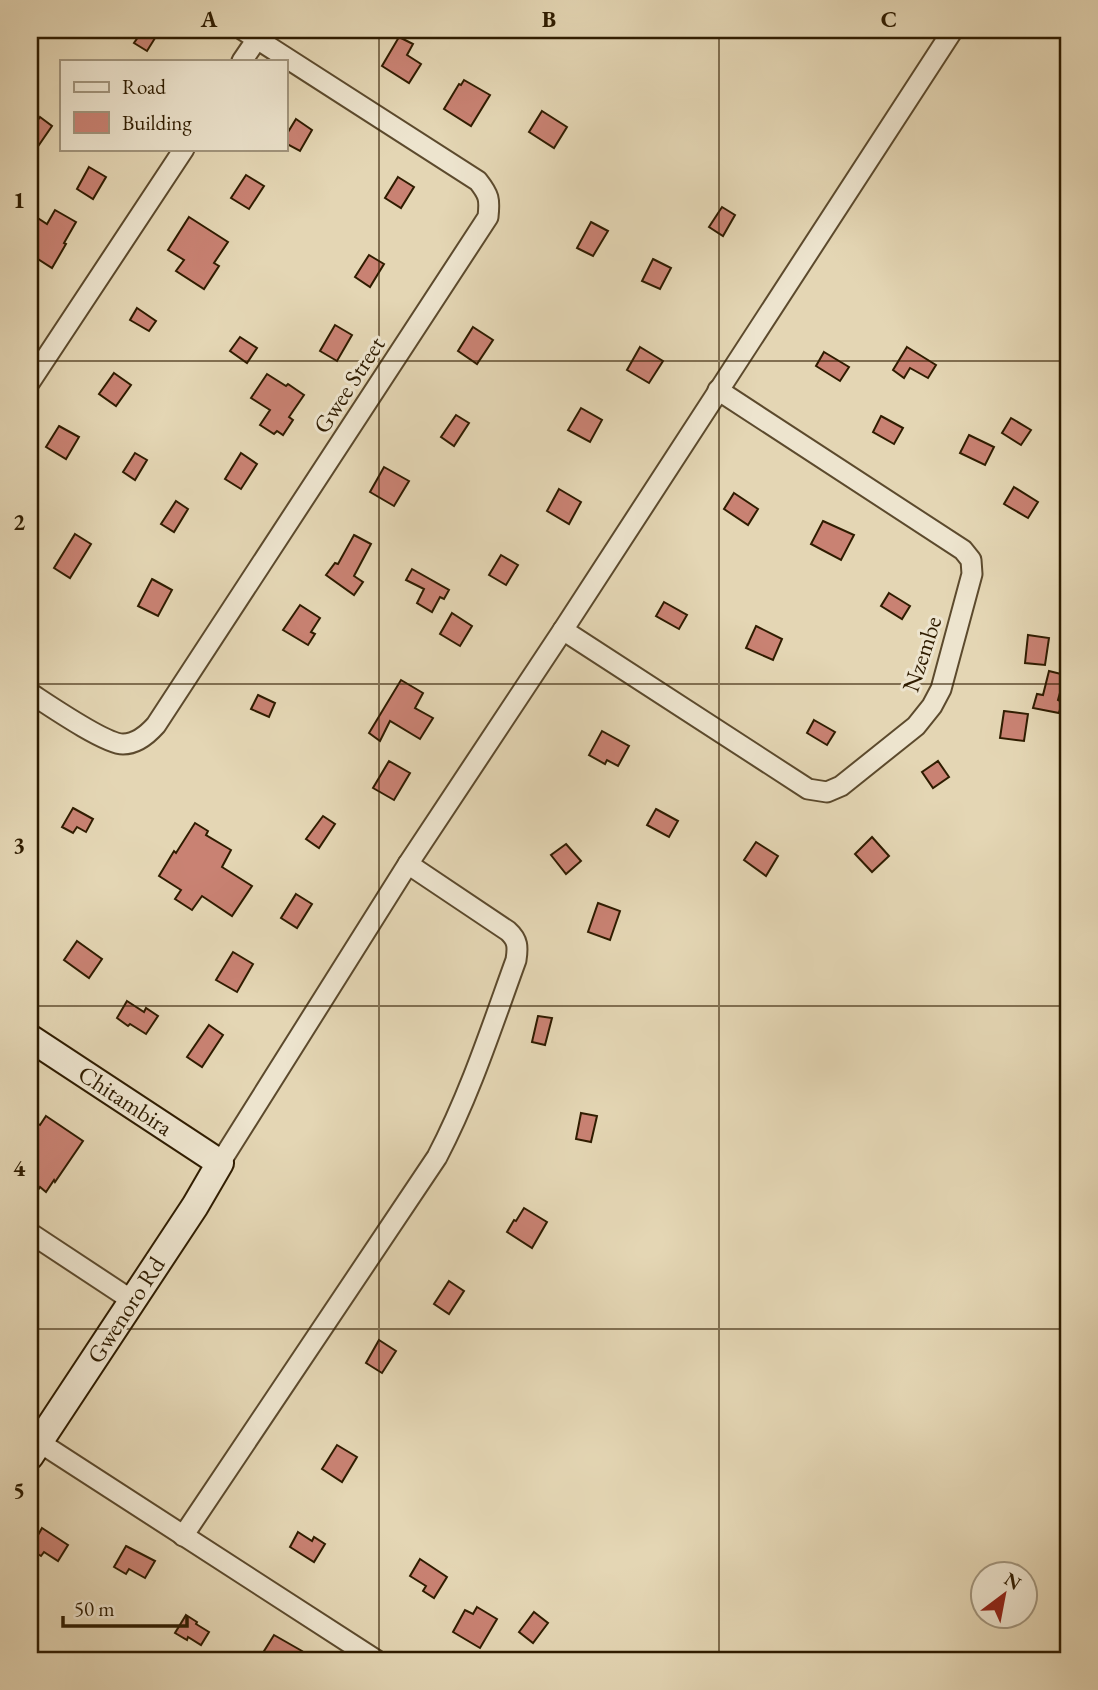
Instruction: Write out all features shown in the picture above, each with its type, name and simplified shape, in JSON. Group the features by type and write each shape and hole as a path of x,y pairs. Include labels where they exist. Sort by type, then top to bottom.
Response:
{"street":[{"path":"220,1163 408,864 953,30"},
{"path":"242,60 250,34"},
{"name":"Gwee Street","path":"30,693 108,741 118,744 136,741 156,725 488,217 488,193 478,181 250,34"},
{"path":"30,382 183,150"},
{"name":"Nzembe","path":"563,630 808,789 827,792 841,786 916,726 932,706 941,689 972,574 971,560 963,550 719,390"},
{"path":"183,1536 438,1157 484,1049 516,960 518,946 508,930 408,864"},
{"name":"Chitambira","path":"30,1038 220,1163"},
{"name":"Gwenoro Rd","path":"34,1449 195,1206 220,1163"},
{"path":"30,1233 133,1301"},
{"path":"34,1449 183,1536 376,1660"}],"building":[{"path":"143,30 160,30 147,51 134,43"},
{"path":"399,37 413,44 407,55 421,64 409,83 382,66"},
{"path":"464,80 490,95 471,126 444,109"},
{"path":"542,111 567,127 554,148 529,132"},
{"path":"40,117 52,126 30,158 30,131"},
{"path":"296,119 312,130 300,151 287,144 287,134"},
{"path":"89,167 106,177 93,199 77,189"},
{"path":"246,175 264,186 249,209 231,198"},
{"path":"398,177 414,187 401,208 385,198"},
{"path":"722,207 735,215 723,236 709,227"},
{"path":"55,210 76,222 52,268 30,254 30,213 47,224"},
{"path":"189,217 228,242 214,263 219,266 204,289 176,271 184,260 168,250"},
{"path":"591,222 608,231 593,256 577,248"},
{"path":"369,255 384,264 370,287 355,277"},
{"path":"653,259 671,268 660,289 642,281"},
{"path":"137,308 156,321 149,331 130,320"},
{"path":"335,325 352,335 337,361 320,351"},
{"path":"473,327 493,340 477,364 458,351"},
{"path":"240,337 257,348 247,363 230,351"},
{"path":"640,347 663,361 649,383 627,370"},
{"path":"907,347 936,365 928,378 910,368 904,378 893,370"},
{"path":"824,352 849,367 840,381 816,366"},
{"path":"114,373 131,385 116,406 99,394"},
{"path":"267,374 304,395 289,417 293,420 283,435 277,431 274,434 260,425 270,410 251,398"},
{"path":"581,408 602,420 590,442 568,430"},
{"path":"456,415 469,423 454,446 441,437"},
{"path":"881,416 903,428 894,444 873,432"},
{"path":"1011,418 1031,430 1021,445 1002,433"},
{"path":"59,426 79,437 66,459 46,447"},
{"path":"969,435 994,447 985,465 960,453"},
{"path":"135,453 147,460 135,480 123,472"},
{"path":"241,453 257,464 241,489 225,479"},
{"path":"384,467 409,481 394,506 370,492"},
{"path":"1014,487 1038,502 1028,518 1004,504"},
{"path":"559,489 581,502 569,524 547,511"},
{"path":"734,493 758,509 748,525 724,509"},
{"path":"176,501 188,509 174,532 161,524"},
{"path":"823,521 854,535 841,560 811,544"},
{"path":"75,534 91,544 70,578 54,568"},
{"path":"354,535 371,544 354,576 363,582 354,595 326,575 335,563 338,564"},
{"path":"501,555 518,565 506,585 489,575"},
{"path":"412,569 449,590 444,599 440,597 432,612 417,603 424,589 406,580"},
{"path":"152,579 172,590 158,616 138,606"},
{"path":"889,593 910,606 902,619 881,606"},
{"path":"664,602 687,615 679,629 656,616"},
{"path":"300,605 320,618 311,632 315,634 308,645 283,630"},
{"path":"452,613 472,626 460,646 440,634"},
{"path":"756,626 782,639 773,660 746,648"},
{"path":"1028,635 1049,638 1045,665 1025,663"},
{"path":"1049,671 1065,675 1058,700 1062,702 1059,713 1033,708 1037,694 1043,695"},
{"path":"401,680 423,693 415,708 433,718 420,739 390,721 380,741 369,733"},
{"path":"258,695 275,703 269,717 251,709"},
{"path":"1004,711 1028,714 1024,741 1000,738"},
{"path":"814,720 835,732 827,745 807,733"},
{"path":"602,731 629,746 618,766 607,760 605,764 589,755"},
{"path":"389,761 410,773 394,800 373,788"},
{"path":"938,761 949,777 933,788 922,772"},
{"path":"73,808 93,819 86,832 77,827 73,833 62,827"},
{"path":"656,809 678,821 669,837 647,825"},
{"path":"323,816 335,824 319,848 306,839"},
{"path":"195,823 208,831 206,835 231,850 222,867 252,886 232,916 202,896 192,910 175,899 181,890 159,876"},
{"path":"872,837 889,856 872,872 855,854"},
{"path":"756,842 778,856 766,876 744,860"},
{"path":"566,844 581,861 566,874 551,855"},
{"path":"296,894 312,904 297,928 281,918"},
{"path":"598,903 620,911 610,940 588,932"},
{"path":"77,941 102,959 89,978 64,960"},
{"path":"233,952 253,964 237,992 216,980"},
{"path":"127,1001 144,1012 146,1008 158,1016 146,1034 117,1018"},
{"path":"538,1016 552,1018 545,1045 532,1042"},
{"path":"209,1025 223,1035 202,1067 187,1057"},
{"path":"581,1113 597,1116 591,1142 576,1139"},
{"path":"46,1116 83,1141 55,1182 54,1180 46,1192 40,1187 30,1202 30,1119 40,1125"},
{"path":"524,1208 547,1222 532,1248 507,1232"},
{"path":"449,1281 464,1291 449,1314 434,1304"},
{"path":"379,1340 396,1351 382,1373 366,1363"},
{"path":"337,1445 357,1457 342,1482 322,1469"},
{"path":"42,1528 68,1545 58,1561 44,1552 41,1556 30,1549"},
{"path":"298,1532 312,1541 314,1537 325,1544 314,1562 290,1547"},
{"path":"126,1546 155,1561 145,1578 129,1569 126,1574 114,1567"},
{"path":"420,1559 447,1577 434,1598 423,1591 426,1586 410,1576"},
{"path":"477,1607 497,1619 480,1648 453,1632 465,1610 473,1614"},
{"path":"534,1612 548,1623 533,1643 519,1632"},
{"path":"186,1615 209,1632 201,1645 175,1633"},
{"path":"274,1635 302,1651 296,1660 268,1660 261,1656"}]}
